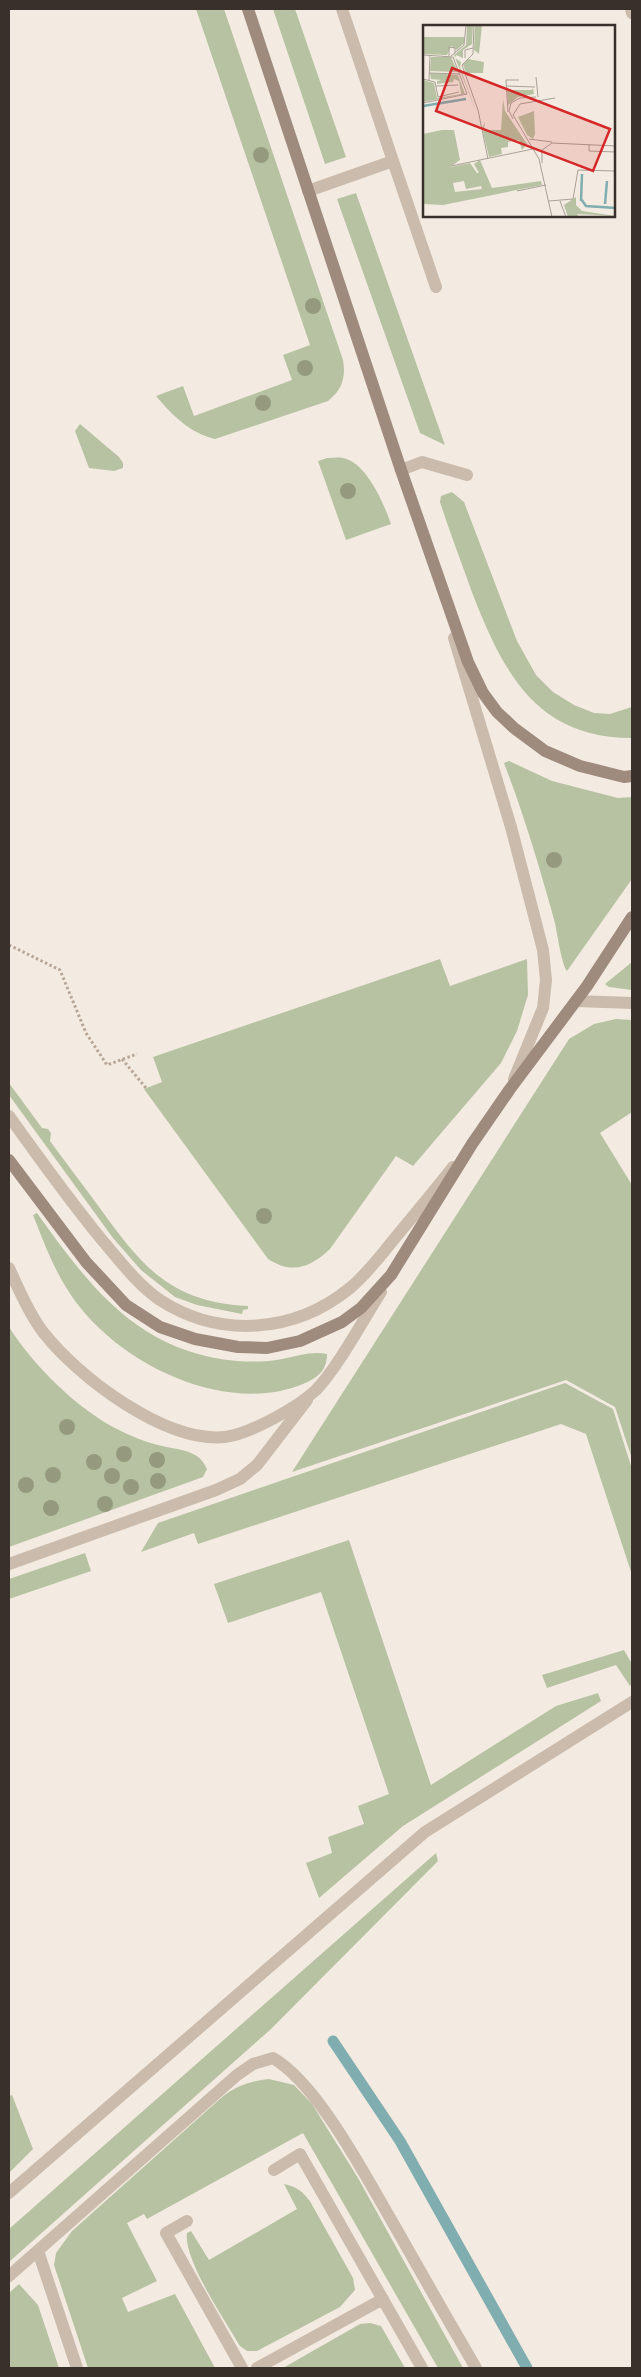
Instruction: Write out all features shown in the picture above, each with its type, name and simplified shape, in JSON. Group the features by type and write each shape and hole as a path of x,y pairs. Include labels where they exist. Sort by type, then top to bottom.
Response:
{"street":[{"path":"248,9 417,518 468,662 483,693 497,712 514,728 545,751 580,766 624,777 632,776"},
{"path":"342,9 436,287"},
{"path":"631,9 632,13"},
{"path":"308,191 393,161"},
{"path":"401,470 422,462 467,475"},
{"path":"417,518 511,827 543,950 546,980 543,1008 532,1039 510,1088"},
{"path":"9,1564 216,1490 240,1479 257,1465 330,1371 472,1144 510,1088 576,1001 632,917"},
{"path":"576,1001 632,1003"},
{"path":"9,1116 66,1196 129,1273 159,1299 184,1313 226,1326 262,1327 291,1320 319,1309 350,1288 374,1263 472,1144"},
{"path":"9,1160 86,1262 126,1305 160,1327 195,1339 238,1347 266,1348 300,1341 342,1322 361,1308 391,1275"},
{"path":"9,1268 43,1331 61,1352 86,1376 116,1398 164,1425 207,1437 233,1435 272,1420 315,1390"},
{"path":"9,2193 236,1998 425,1832 632,1702"},
{"path":"9,2276 237,2075 253,2064 273,2058 293,2073 310,2093 345,2143 476,2368"},
{"path":"274,2170 300,2154 422,2368"},
{"path":"187,2220 166,2232 242,2368"},
{"path":"38,2251 76,2368"},
{"path":"257,2368 382,2299"}],"path":[{"path":"9,945 60,970 86,1033 107,1066 137,1054"},
{"path":"122,1059 146,1088"}],"green space":[{"path":"196,9 224,9 344,366 340,388 328,401 215,439 198,433 182,423 156,396 183,386 194,416 292,380 283,355 310,345"},
{"path":"273,9 295,9 346,157 325,164"},
{"path":"356,193 445,445 420,433 337,199"},
{"path":"80,424 119,457 123,463 123,468 114,471 89,468 75,431"},
{"path":"327,458 343,458 352,461 360,468 373,485 391,524 346,540 318,461"},
{"path":"452,492 464,502 517,641 536,675 553,692 574,705 594,713 610,714 632,707 632,738 599,735 571,727 548,714 528,696 512,675 485,624 440,502 441,496"},
{"path":"509,761 552,781 618,798 632,797 632,879 567,971 563,963 555,923 538,862 504,763"},
{"path":"440,959 450,986 527,959 528,995 517,1031 501,1063 413,1166 396,1156 330,1249 316,1260 301,1267 285,1267 277,1264 268,1259 144,1089 162,1082 153,1057"},
{"path":"632,962 632,990 609,987 605,984"},
{"path":"616,1019 632,1020 632,1112 600,1133 632,1185 632,1459 615,1407 566,1380 292,1472 569,1039 594,1024"},
{"path":"9,1083 42,1128 48,1129 51,1133 50,1141 117,1232 147,1265 162,1279 199,1298 248,1306 248,1309 243,1310 242,1314 197,1305 175,1297 141,1270 113,1238 9,1095"},
{"path":"37,1213 97,1290 144,1330 171,1344 202,1355 237,1361 277,1360 310,1353 327,1354 327,1360 321,1373 303,1384 279,1391 253,1394 227,1392 201,1386 176,1378 152,1366 109,1337 71,1296 47,1250 33,1215"},
{"path":"9,1327 19,1342 44,1371 88,1411 133,1437 195,1455 207,1469 203,1477 9,1547"},
{"path":"565,1383 613,1409 632,1469 632,1575 586,1434 561,1424 198,1544 194,1533 141,1552 158,1523"},
{"path":"349,1540 431,1785 556,1706 598,1693 601,1701 403,1826 319,1898 306,1863 332,1853 328,1837 364,1824 358,1806 389,1794 321,1592 228,1623 214,1584"},
{"path":"85,1553 91,1571 9,1599 9,1579"},
{"path":"624,1650 632,1664 632,1684 630,1686 616,1665 547,1688 542,1675"},
{"path":"436,1853 438,1861 271,2029 9,2262 9,2229"},
{"path":"269,2079 294,2085 312,2104 358,2178 463,2368 438,2368 303,2133 147,2219 144,2214 127,2223 157,2281 122,2298 128,2312 175,2294 215,2368 88,2368 54,2265 56,2253 72,2231 221,2098 232,2090 244,2085"},
{"path":"12,2095 33,2149 9,2173 9,2096"},
{"path":"284,2184 299,2190 311,2203 353,2278 355,2290 340,2307 257,2351 247,2351 240,2346 198,2274 188,2244 187,2233 191,2231 209,2260 297,2209"},
{"path":"19,2284 38,2305 59,2368 9,2368 9,2293"},
{"path":"370,2323 381,2326 405,2368 283,2368 360,2324"}],"waterway":[{"path":"333,2041 400,2141 527,2368"}]}
